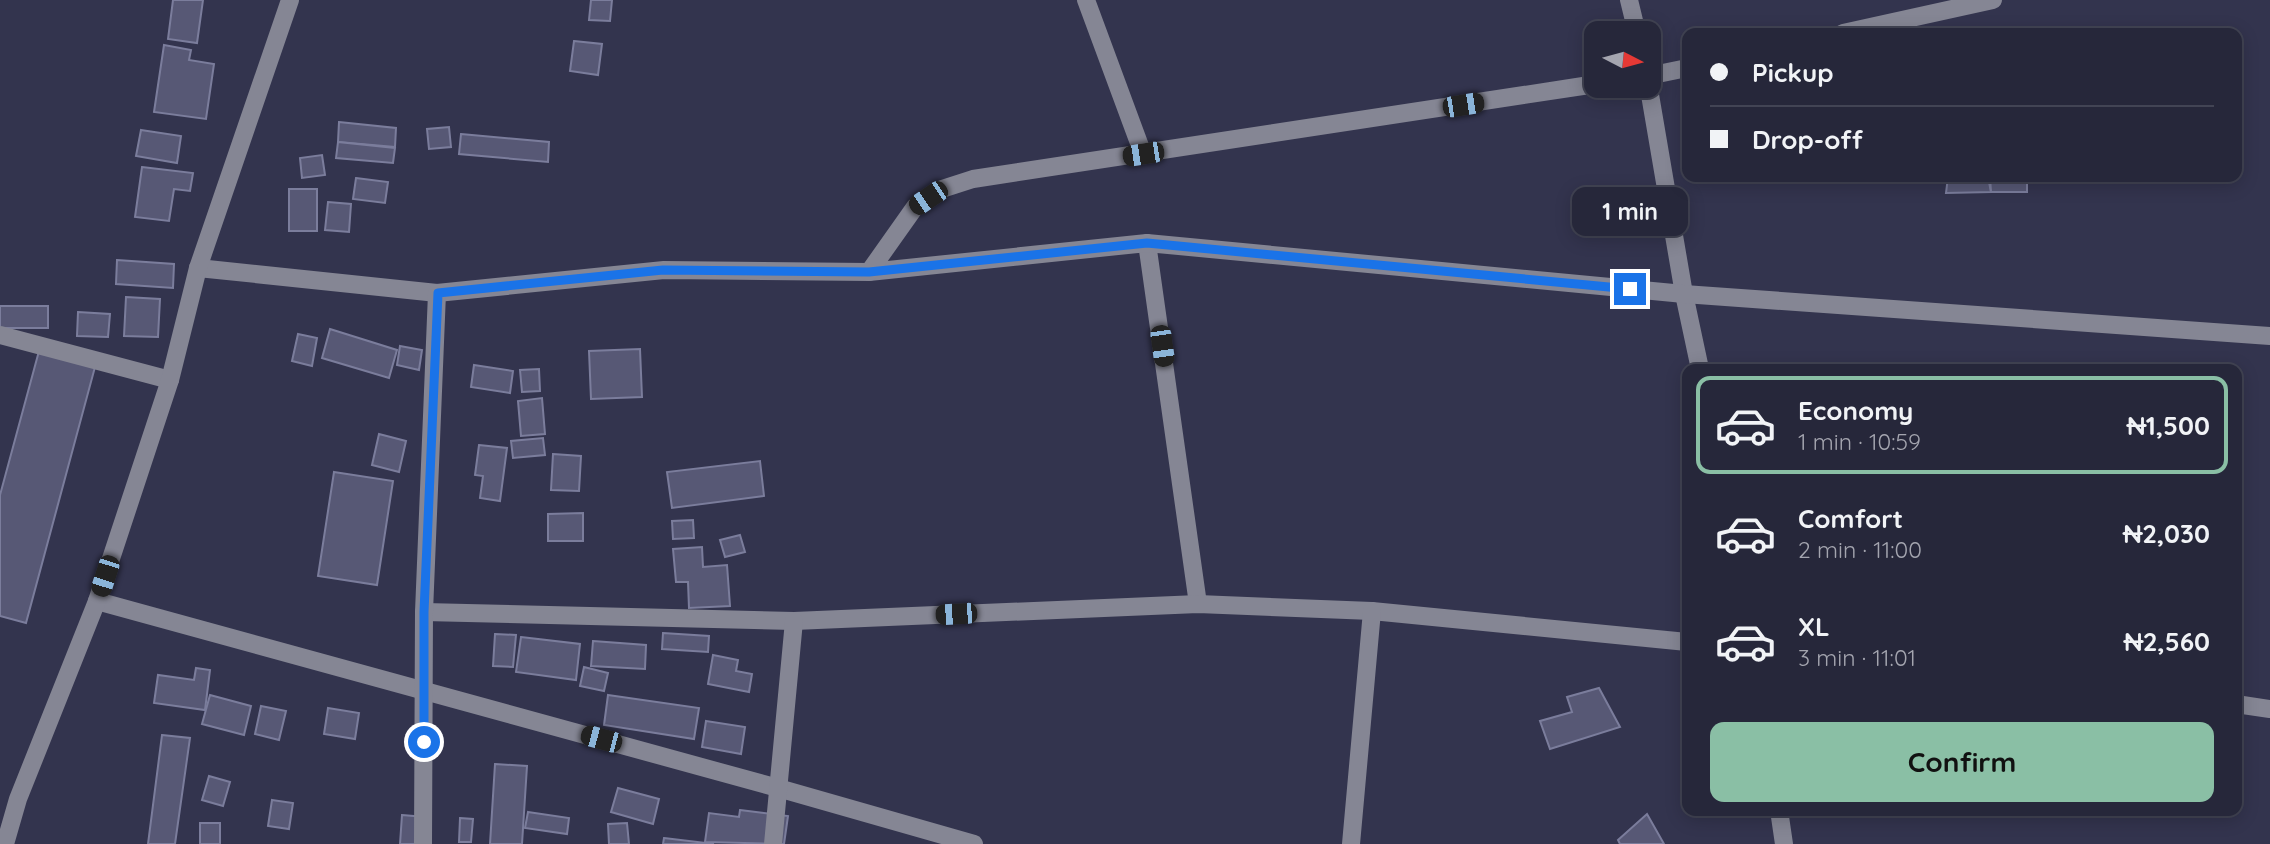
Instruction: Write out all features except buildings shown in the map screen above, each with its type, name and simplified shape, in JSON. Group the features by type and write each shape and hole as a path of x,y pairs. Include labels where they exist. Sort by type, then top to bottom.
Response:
{"street":[{"path":"5,844 18,799 97,601 170,380 198,268 290,0"},
{"path":"1086,0 1143,154"},
{"path":"1629,0 1634,21"},
{"path":"1866,28 1993,0"},
{"path":"1661,73 1682,69"},
{"path":"869,272 915,207 942,189 973,180 1584,86"},
{"path":"1651,98 1684,294 1699,364"},
{"path":"198,268 438,293 663,270 869,272 1147,243 1684,294 2270,336"},
{"path":"1147,243 1198,604"},
{"path":"423,844 424,612 438,293"},
{"path":"0,335 170,380"},
{"path":"97,601 974,844"},
{"path":"424,612 794,621 1198,604 1372,611 1682,642"},
{"path":"1351,844 1372,611"},
{"path":"773,844 794,621"},
{"path":"2242,705 2270,709"},
{"path":"1780,816 1784,844"}],"route":[{"path":"424,742 424,612 438,293 663,270 869,272 1147,243 1630,289"}]}
